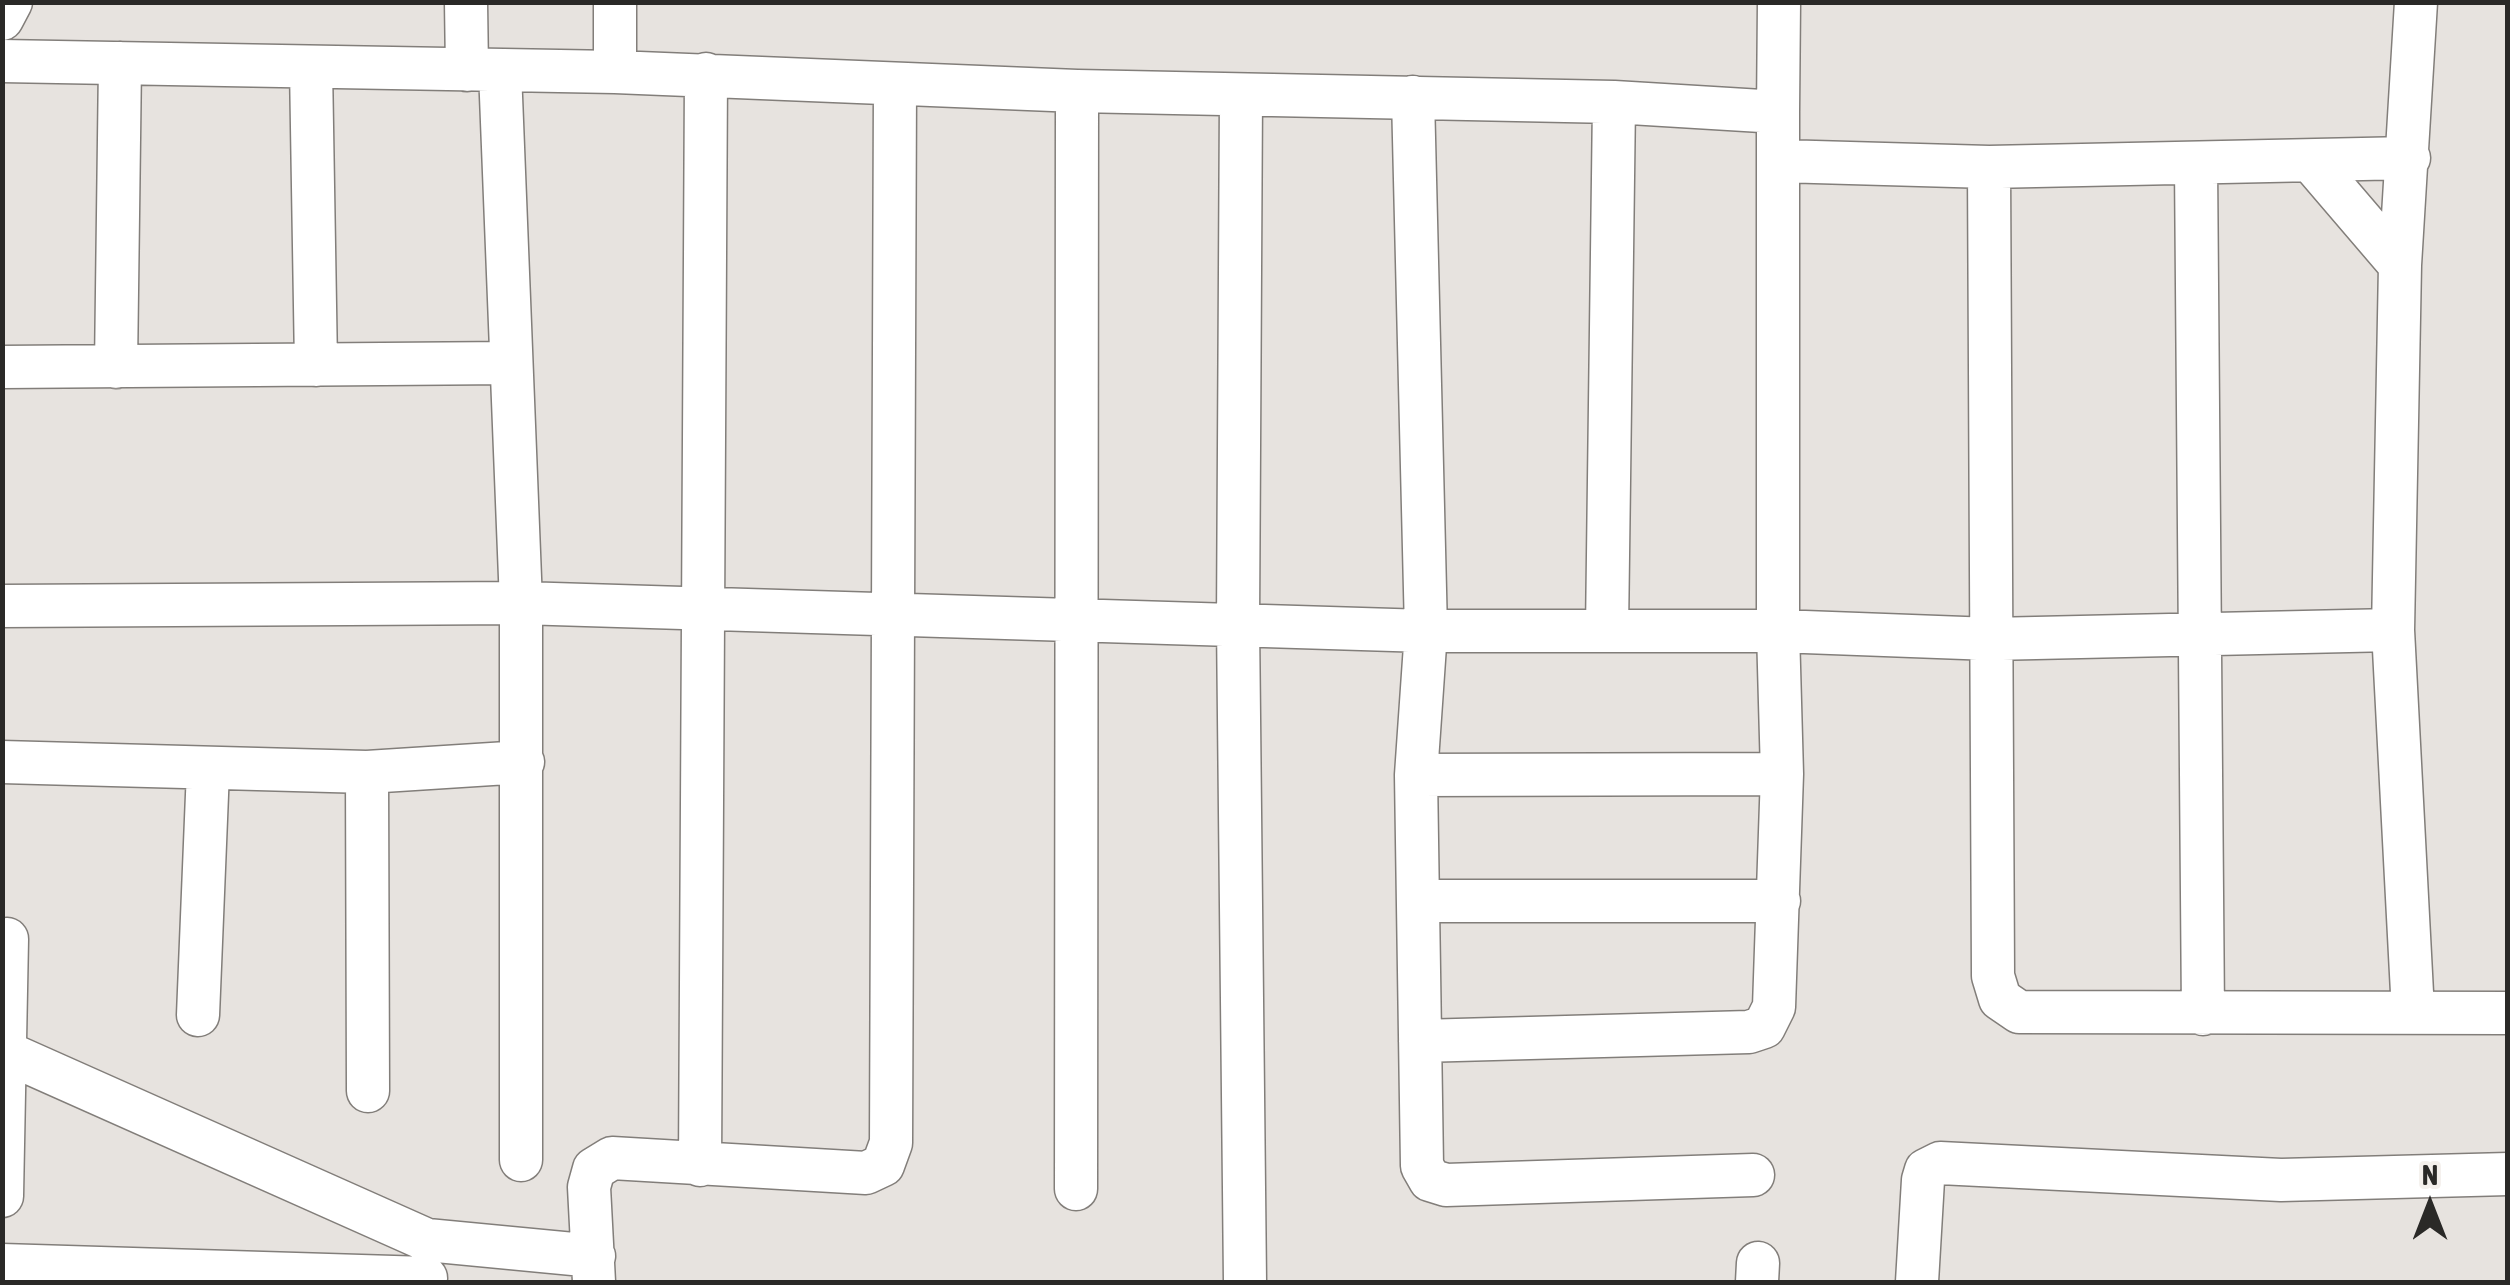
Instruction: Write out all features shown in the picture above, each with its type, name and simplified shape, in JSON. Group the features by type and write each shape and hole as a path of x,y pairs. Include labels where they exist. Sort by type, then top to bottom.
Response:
{"street":[{"path":"2,19 11,2"},
{"path":"466,2 483,71 510,363 521,603 523,762 520,1160"},
{"path":"615,2 615,72"},
{"path":"1420,1042 1748,1032 1764,1027 1774,1007 1782,774 1778,631 1780,2"},
{"path":"2412,1012 2393,630 2400,265 2416,2"},
{"path":"2,60 706,74 1077,92 1614,102 1778,112"},
{"path":"116,367 120,63"},
{"path":"311,67 316,365"},
{"path":"700,1164 706,74"},
{"path":"2,1265 217,1277 426,1267 594,1269 589,1187 594,1169 612,1158 866,1173 883,1164 891,1144 895,85"},
{"path":"1076,1189 1077,92"},
{"path":"1241,95 1238,624 1245,1282"},
{"path":"1414,97 1426,630 1416,775 1422,1166 1430,1180 1446,1185 1753,1175"},
{"path":"1606,631 1614,102"},
{"path":"1780,161 1990,167 2409,158"},
{"path":"2311,161 2400,265"},
{"path":"2196,164 2203,1014"},
{"path":"1990,167 1993,976 2000,999 2019,1012 2508,1013"},
{"path":"2,368 510,363"},
{"path":"2,606 706,606 1426,630 1778,631 1991,639 2393,630"},
{"path":"2,762 367,772 523,762"},
{"path":"198,1014 208,770"},
{"path":"367,772 368,1090"},
{"path":"1416,775 1782,774"},
{"path":"1419,901 1779,901"},
{"path":"2,1196 7,939"},
{"path":"5,1052 426,1267"},
{"path":"1917,1282 1924,1180 1926,1170 1940,1162 2280,1180 2508,1174"}]}
